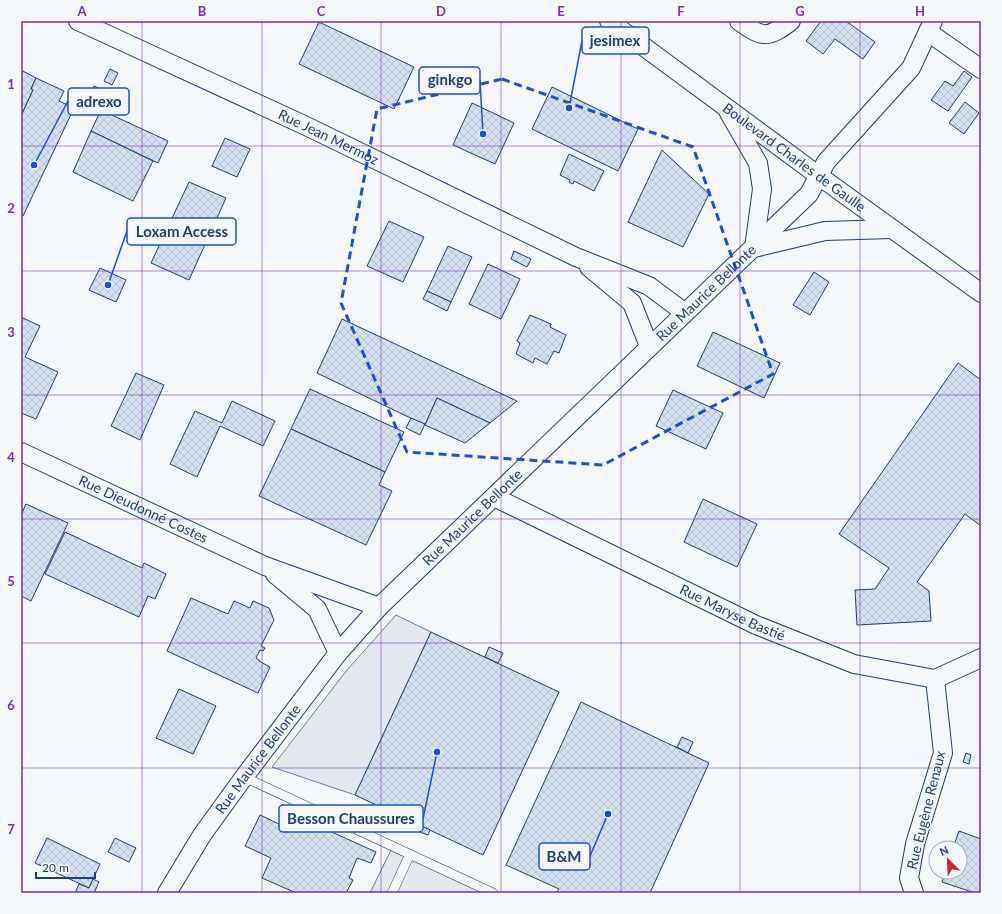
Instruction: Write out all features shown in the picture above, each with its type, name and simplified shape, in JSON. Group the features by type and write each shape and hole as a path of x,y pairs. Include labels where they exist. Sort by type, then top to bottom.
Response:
{"street":[{"name":"Rue Jean Mermoz","path":"78,21 304,125 576,256 649,286 684,312"},
{"name":"Boulevard Charles de Gaulle","path":"609,21 981,293"},
{"path":"739,21 763,35 779,31 791,21"},
{"path":"930,26 981,69"},
{"name":"Rue Maurice Bellonte","path":"167,893 202,835 338,653 379,608 684,312 754,248 809,194 826,162 911,68 930,26"},
{"path":"726,108 758,164 762,189 754,248 825,231 892,229"},
{"name":"Rue Jean Mermoz","path":"576,256 632,302 649,346"},
{"name":"Rue Dieudonné Costes","path":"21,452 265,566 379,608"},
{"name":"Rue Maryse Bastié","path":"494,497 756,625 854,664 935,679"},
{"name":"Rue Dieudonné Costes","path":"265,566 317,609 338,653"},
{"path":"935,679 981,658"},
{"name":"Rue Eugène Renaux","path":"914,893 909,878 915,844 943,753 935,679"}],"lane":[{"path":"244,777 493,893"},
{"path":"392,893 410,854"}],"highlighted area":[{"path":"502,79 693,147 773,374 603,465 407,452 341,303 377,109"}],"shaded area":[{"path":"396,615 431,632 355,795 272,767 347,670"},
{"path":"393,846 496,893 370,893"}],"building":[{"path":"821,21 846,21 875,42 863,59 835,39 823,54 806,41"},
{"path":"319,22 414,67 394,109 299,64"},
{"path":"110,69 118,73 112,85 104,81"},
{"path":"21,70 36,78 31,89 33,90 21,116"},
{"path":"964,71 972,77 948,111 931,100 945,81 953,86"},
{"path":"36,78 64,91 59,101 74,108 23,216 21,215 21,116 33,90 31,89"},
{"path":"94,86 109,93 103,106 87,99"},
{"path":"552,87 638,129 618,171 532,129"},
{"path":"965,102 979,113 964,134 949,123"},
{"path":"472,103 514,123 495,164 453,145"},
{"path":"101,110 168,141 158,163 91,131"},
{"path":"91,131 153,161 133,201 73,172"},
{"path":"225,138 250,149 237,177 212,166"},
{"path":"662,150 709,194 683,247 628,222"},
{"path":"569,154 604,171 594,191 574,181 573,184 569,182 570,180 560,175"},
{"path":"189,182 226,198 189,280 151,263"},
{"path":"389,221 424,237 403,282 367,266"},
{"path":"448,246 472,257 451,302 427,291"},
{"path":"514,251 531,259 527,267 511,259"},
{"path":"488,264 520,279 501,319 469,304"},
{"path":"100,268 126,280 116,302 89,290"},
{"path":"814,272 829,282 810,315 793,305"},
{"path":"427,291 451,302 447,311 423,299"},
{"path":"530,315 551,324 550,327 566,335 559,353 554,351 547,364 535,358 533,363 516,354 520,343 517,341"},
{"path":"21,317 40,326 25,357 58,372 36,419 21,413"},
{"path":"342,319 517,401 490,423 437,398 425,425 317,373"},
{"path":"713,332 780,363 764,398 697,366"},
{"path":"958,363 981,380 981,526 965,514 917,582 929,591 931,621 857,625 855,590 875,589 889,568 839,534"},
{"path":"136,373 164,385 140,440 111,426"},
{"path":"310,389 404,432 385,472 291,429"},
{"path":"673,390 723,413 706,449 656,426"},
{"path":"437,398 490,423 465,443 425,425"},
{"path":"232,401 275,421 263,446 220,426 197,477 170,464 195,411 222,423"},
{"path":"411,418 425,424 420,435 406,428"},
{"path":"291,429 385,472 379,485 392,491 366,545 259,496"},
{"path":"703,499 757,524 737,567 684,542"},
{"path":"26,504 68,523 31,601 21,596 21,515"},
{"path":"65,532 142,568 144,563 166,574 155,599 148,596 139,617 45,574"},
{"path":"191,598 228,614 234,601 250,608 253,601 269,608 274,620 261,646 265,648 263,651 260,650 256,658 270,667 258,693 167,651"},
{"path":"431,632 559,692 483,855 355,795"},
{"path":"489,647 503,653 498,663 485,657"},
{"path":"179,689 216,706 193,754 156,738"},
{"path":"581,702 709,763 650,893 556,893 559,889 506,865"},
{"path":"682,737 693,742 688,753 677,747"},
{"path":"966,753 971,755 969,764 963,762"},
{"path":"292,814 376,852 371,863 357,858 349,878 353,880 346,893 296,893 262,878 271,858 245,846 260,815 285,827"},
{"path":"420,825 430,830 428,835 417,831"},
{"path":"959,831 981,839 981,893 975,893 942,882 943,880 968,880 968,840 956,840"},
{"path":"47,838 100,864 89,888 35,863"},
{"path":"115,838 136,848 129,862 108,852"},
{"path":"93,879 99,882 94,893 75,893 79,884 89,888"}],"place":[{"name":"jesimex","path":"569,108"},
{"name":"ginkgo","path":"483,134"},
{"name":"adrexo","path":"34,165"},
{"name":"Loxam Access","path":"108,285"},
{"name":"Besson Chaussures","path":"437,752"},
{"name":"B&M","path":"608,814"}]}
